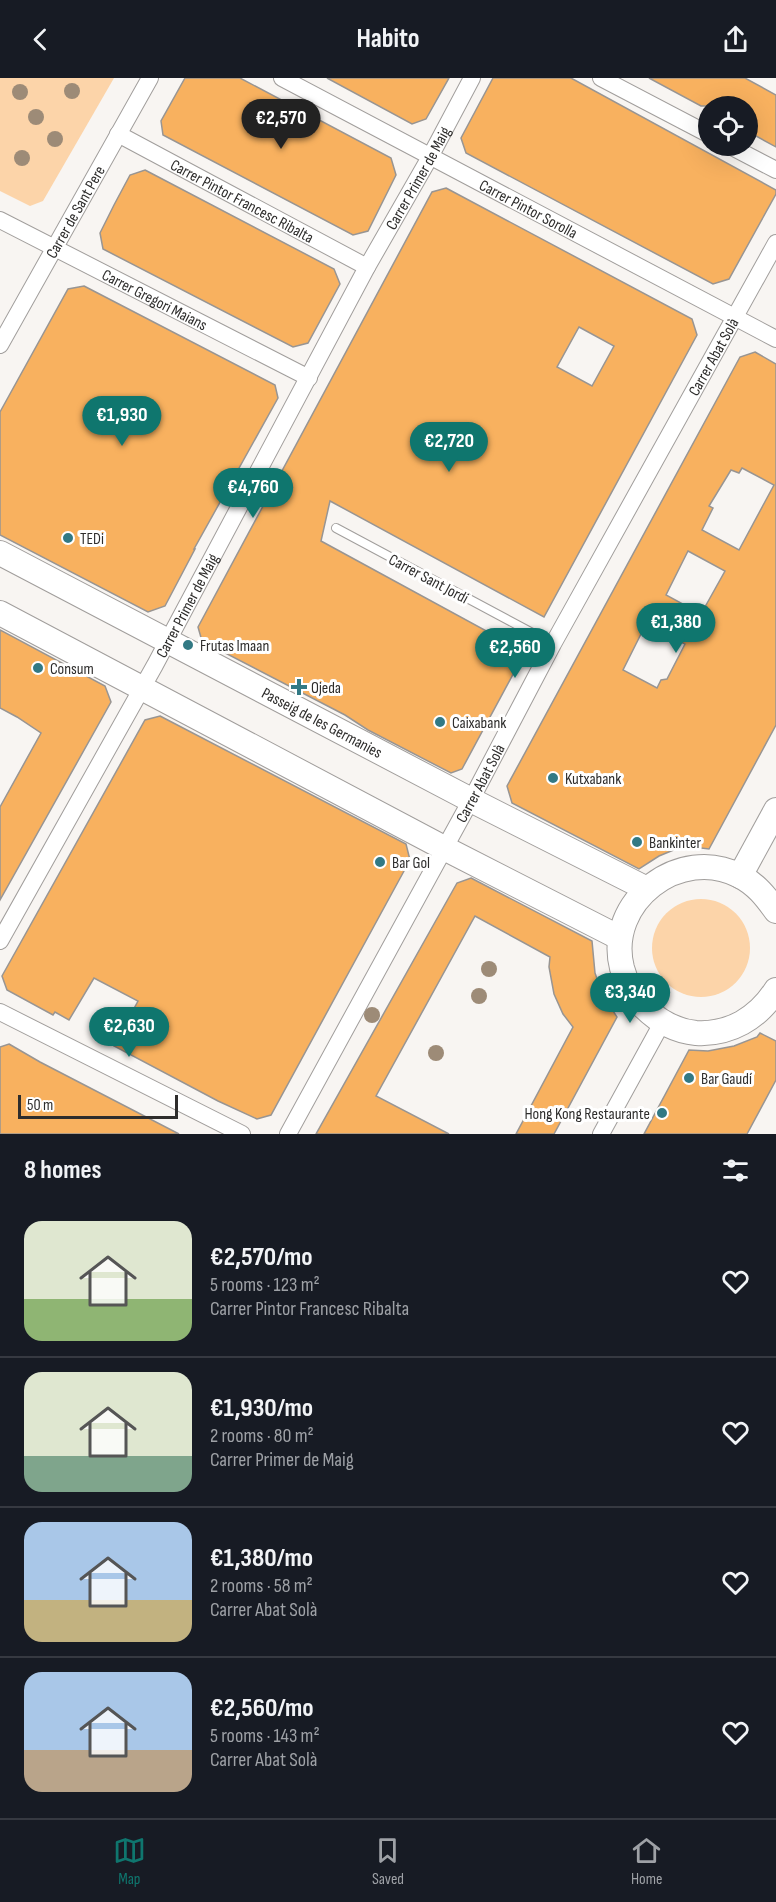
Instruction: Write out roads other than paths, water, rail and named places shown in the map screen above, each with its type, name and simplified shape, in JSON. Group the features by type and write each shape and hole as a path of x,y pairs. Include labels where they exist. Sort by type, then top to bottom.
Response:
{"street":[{"name":"Carrer de Sant Pere","path":"0,345 150,78"},
{"name":"Carrer Pintor Sorolla","path":"282,78 776,339"},
{"name":"Carrer Primer de Maig","path":"0,941 168,640 472,78"},
{"path":"601,78 698,129"},
{"name":"Carrer Pintor Francesc Ribalta","path":"118,134 368,267"},
{"path":"749,156 776,170"},
{"name":"Carrer Gregori Maians","path":"0,220 309,378"},
{"name":"Carrer Abat Solà","path":"288,1134 471,800 553,644 776,243"},
{"name":"Passeig de les Germanies","path":"0,553 471,800 647,889"},
{"path":"0,613 444,848 620,938"},
{"path":"740,876 776,810"},
{"path":"776,911 761,891 740,876 721,869 701,867 682,870 663,877 647,889 629,910 620,938 620,960 625,981 636,999 651,1015 674,1028 695,1033 716,1032 766,1018 768,1002 776,990"},
{"path":"0,1012 242,1134"},
{"path":"601,1134 662,1023"}],"lane":[{"name":"Carrer Sant Jordi","path":"336,528 553,644"}],"place":[{"name":"TEDi","path":"68,538"},
{"name":"Frutas Imaan","path":"188,645"},
{"name":"Consum","path":"38,668"},
{"name":"Ojeda","path":"299,687"},
{"name":"Caixabank","path":"440,722"},
{"name":"Kutxabank","path":"553,778"},
{"name":"Bankinter","path":"637,842"},
{"name":"Bar Gol","path":"380,862"},
{"name":"Bar Gaudí","path":"689,1078"},
{"name":"Hong Kong Restaurante","path":"662,1113"}]}
